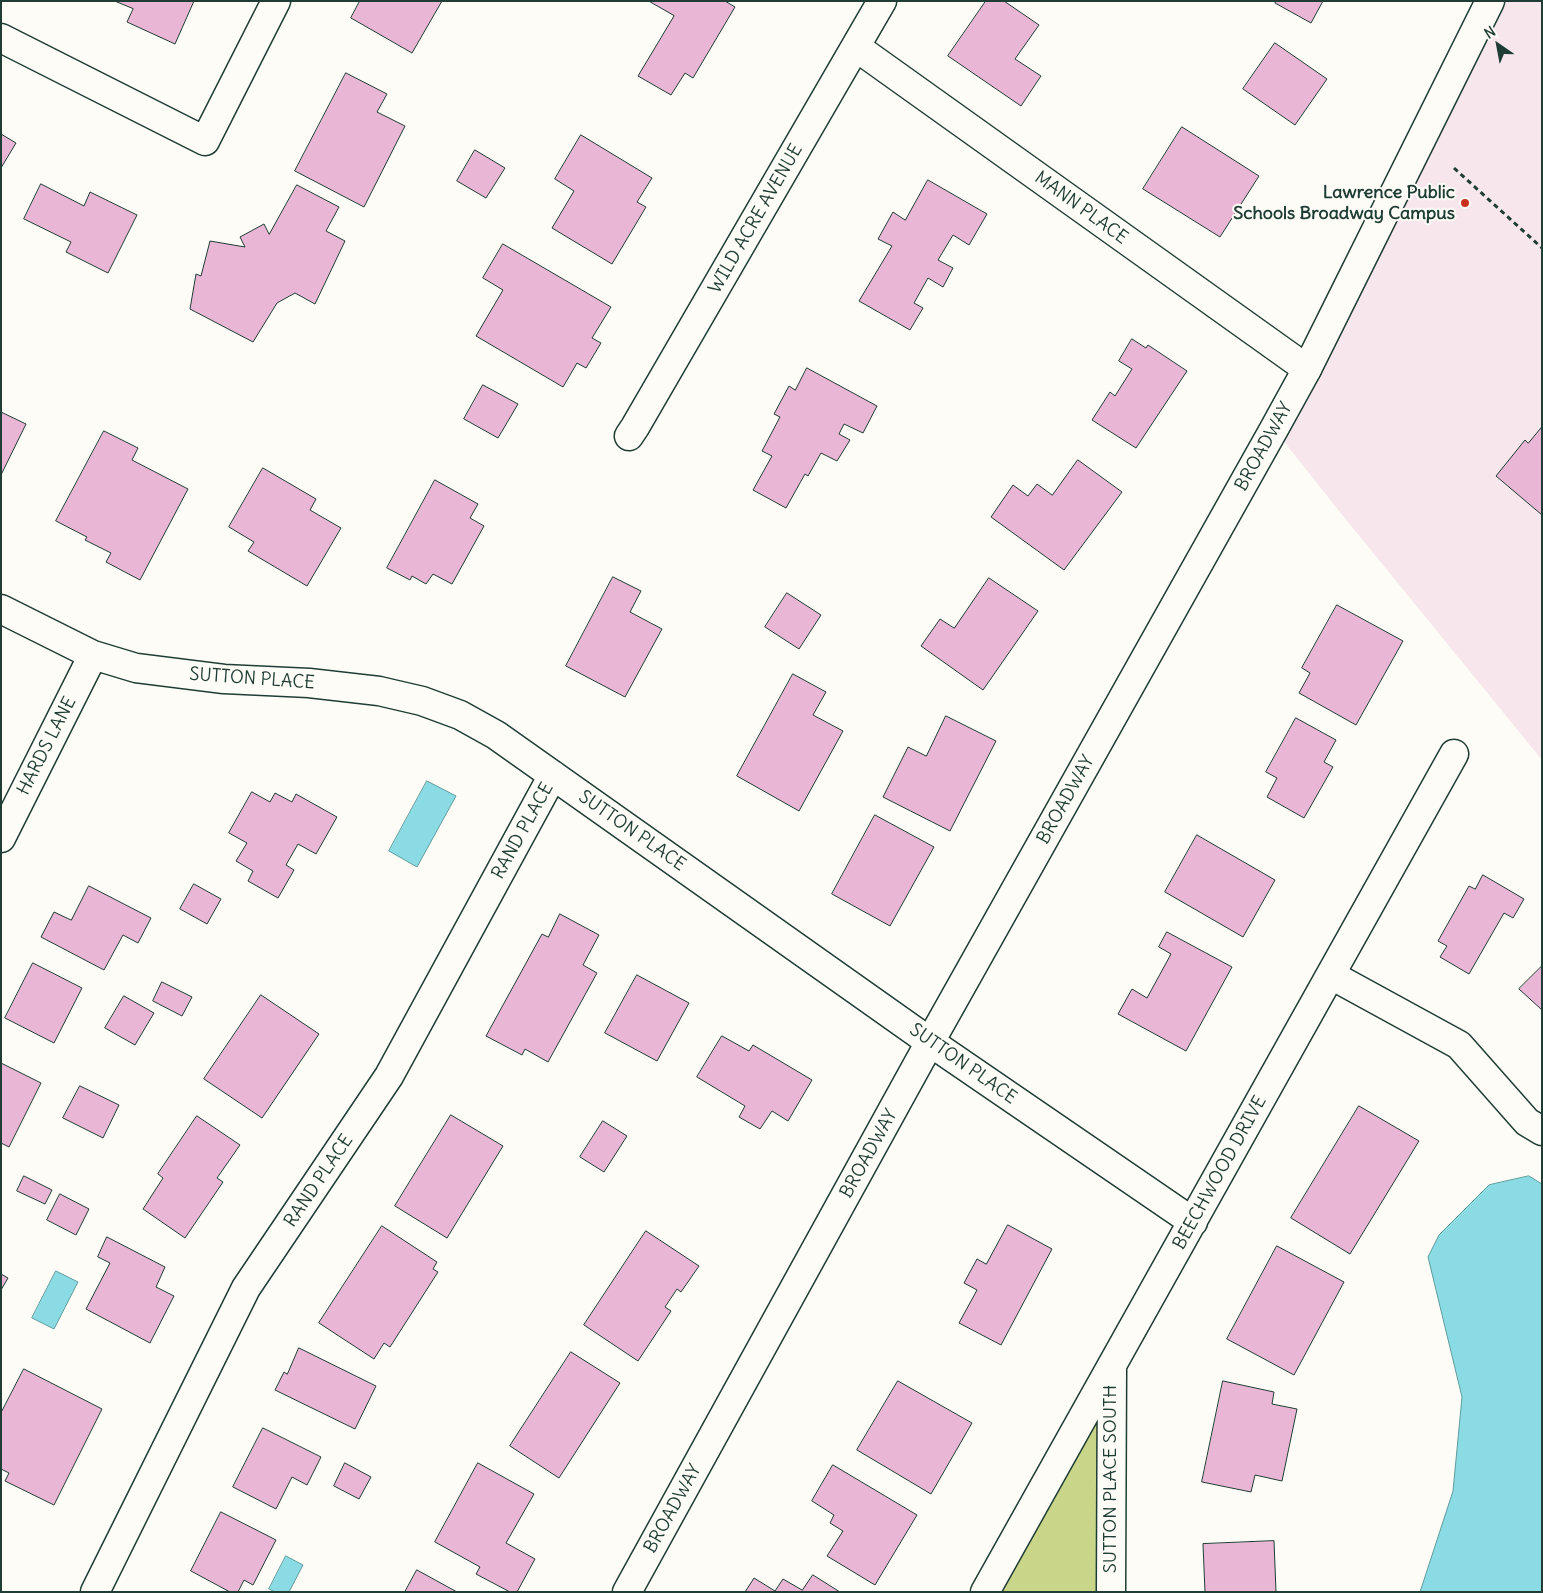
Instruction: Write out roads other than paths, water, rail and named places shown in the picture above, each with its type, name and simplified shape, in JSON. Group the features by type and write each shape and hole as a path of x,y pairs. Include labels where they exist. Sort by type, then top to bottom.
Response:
{"street":[{"path":"1,38 205,141 276,1"},
{"name":"WILD ACRE AVENUE","path":"629,436 882,1"},
{"name":"BROADWAY","path":"627,1592 930,1042 1307,369 1490,1"},
{"name":"MANN PLACE","path":"856,47 1307,369"},
{"name":"SUTTON PLACE","path":"1,609 93,655 136,668 224,679 309,683 380,691 422,701 460,715 496,735 930,1042 1193,1222"},
{"name":"HARDS LANE","path":"1,838 93,655"},
{"name":"BEECHWOOD DRIVE","path":"986,1592 1454,754"},
{"name":"RAND PLACE","path":"95,1592 246,1288 389,1076 553,775"},
{"path":"1331,975 1458,1045 1527,1122 1542,1132"},
{"name":"SUTTON PLACE SOUTH","path":"1111,1592 1112,1367"}],"water":[{"path":"427,781 456,796 417,867 389,851"},
{"path":"1529,1176 1542,1184 1542,1592 1420,1592 1453,1491 1462,1397 1428,1257 1439,1235 1489,1185"},
{"path":"56,1271 78,1282 54,1329 32,1318"},
{"path":"286,1556 303,1565 289,1592 275,1592 269,1589"}],"place":[{"name":"Lawrence Public Schools Broadway Campus","path":"1465,203"}]}
